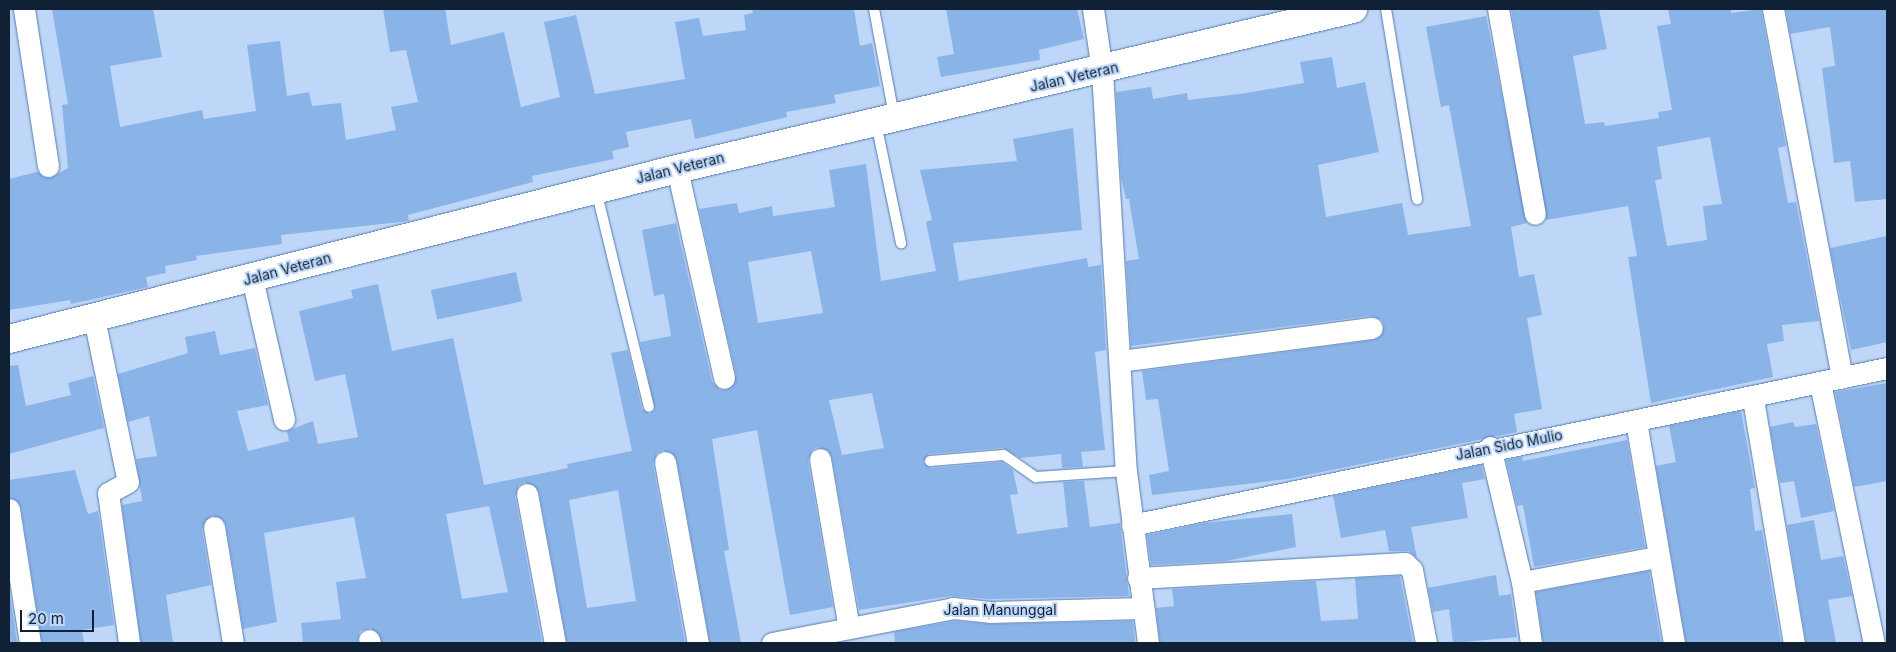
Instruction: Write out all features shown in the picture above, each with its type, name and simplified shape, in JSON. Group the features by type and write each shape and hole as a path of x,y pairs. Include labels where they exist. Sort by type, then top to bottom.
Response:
{"main road":[{"name":"Jalan Veteran","path":"9,339 595,189 1102,71 1353,9"}],"street":[{"path":"24,9 48,166"},
{"path":"1093,9 1102,71 1126,472 1138,578 1148,643"},
{"path":"1498,9 1535,214"},
{"path":"1773,9 1842,378"},
{"path":"677,169 724,378"},
{"path":"252,278 284,419"},
{"path":"94,318 128,482 108,493 129,643"},
{"path":"1120,361 1372,328"},
{"name":"Jalan Sido Mulio","path":"1132,525 1490,447 1753,399 1887,368"},
{"path":"1820,384 1874,643"},
{"path":"1753,399 1794,643"},
{"path":"1636,421 1657,557 1674,643"},
{"path":"1490,447 1522,582 1531,643"},
{"path":"820,459 849,628"},
{"path":"665,462 698,643"},
{"path":"527,494 555,643"},
{"path":"9,509 30,643"},
{"path":"214,527 233,643"},
{"path":"1522,582 1657,557"},
{"path":"1138,578 1405,563 1412,570 1426,643"},
{"name":"Jalan Manunggal","path":"772,643 953,608 990,612 1142,608"}],"lane":[{"path":"874,9 885,120 901,243"},
{"path":"1386,9 1417,199"},
{"path":"595,189 649,407"},
{"path":"930,461 1004,455 1036,477 1126,472"}],"building":[{"path":"52,9 153,9 162,57 110,66 120,127 202,110 204,119 256,111 247,45 280,41 287,96 309,92 312,106 341,103 346,140 396,130 391,107 418,102 406,50 390,52 383,9 445,9 451,45 504,32 521,107 560,97 544,22 576,15 595,94 685,79 675,22 699,18 703,36 746,30 744,15 753,13 752,9 854,9 860,46 872,43 880,86 834,95 836,103 786,112 787,117 695,139 691,119 626,132 629,147 612,151 614,159 532,176 533,182 408,215 409,221 281,235 282,244 196,256 197,260 165,266 166,273 146,277 148,287 71,304 70,300 9,310 9,179 37,172 50,178 68,168 62,105 68,104"},
{"path":"946,9 1077,9 1084,39 1039,50 1040,60 941,77 937,57 954,54"},
{"path":"1511,9 1599,9 1607,49 1573,56 1585,124 1604,122 1605,126 1659,118 1658,112 1672,110 1657,26 1671,24 1668,9 1731,9 1731,13 1761,9 1786,146 1778,148 1788,203 1796,202 1819,321 1782,325 1784,341 1767,344 1773,377 1651,403 1628,257 1637,256 1628,206 1546,220","holes":["1710,137 1722,204 1703,206 1707,240 1667,246 1655,180 1662,179 1657,147"]},
{"path":"1887,9 1887,199 1855,202 1850,161 1834,163 1822,68 1835,66 1830,27 1790,34 1786,10"},
{"path":"1486,16 1527,223 1511,227 1519,277 1534,274 1542,315 1527,318 1542,409 1514,414 1517,432 1288,479 1152,495 1149,475 1169,471 1158,399 1146,400 1142,371 1374,340 1384,327 1382,320 1370,316 1131,346 1126,261 1139,259 1129,199 1126,199 1121,178 1116,92 1151,87 1153,99 1187,93 1188,100 1247,93 1304,83 1300,62 1332,57 1337,88 1365,82 1379,152 1318,165 1326,217 1402,203 1408,235 1471,226 1449,105 1441,107 1426,27"},
{"path":"1073,128 1082,230 953,243 959,281 1087,258 1088,267 1101,265 1106,350 1095,352 1105,450 1081,452 1083,467 1062,468 1061,454 1020,458 1003,448 929,454 923,462 931,468 1002,462 1013,470 1018,494 1010,495 1017,534 1068,527 1063,482 1084,481 1090,527 1120,523 1129,596 991,599 951,596 859,610 832,457 818,447 812,450 808,461 833,607 790,615 757,430 712,439 729,550 724,551 741,643 710,643 677,460 663,450 657,453 653,464 685,643 567,643 539,492 525,482 519,485 515,496 542,643 382,643 371,628 360,631 357,643 303,643 301,623 341,619 336,582 366,578 354,517 264,533 277,622 243,629 226,525 212,515 202,529 211,585 166,595 173,643 141,643 122,505 142,501 136,459 157,456 149,416 128,422 118,374 188,353 185,337 215,331 220,355 255,348 268,405 237,411 248,451 289,441 287,431 313,421 318,444 358,437 345,374 315,381 299,311 353,298 351,290 378,284 392,351 453,338 484,485 568,468 567,464 632,451 611,353 628,350 642,409 650,414 655,409 640,342 671,336 664,294 654,296 642,230 676,223 712,381 720,390 727,390 736,375 699,209 737,203 739,213 772,206 773,216 835,207 829,170 866,164 881,281 936,271 926,222 932,220 920,170 1017,161 1013,139","holes":["811,251 823,313 758,323 748,262","872,393 884,448 842,455 829,400","618,490 636,601 587,608 569,500","489,506 508,592 462,599 446,514"]},
{"path":"1887,236 1887,342 1851,350 1830,248"},
{"path":"516,272 522,301 437,319 431,290"},
{"path":"18,365 26,406 71,395 68,383 93,376 104,428 9,454 9,366"},
{"path":"1887,383 1887,481 1854,487 1835,392"},
{"path":"1741,411 1755,488 1750,489 1755,531 1762,530 1781,643 1686,643 1656,466 1676,462 1669,426"},
{"path":"1793,422 1795,427 1816,424 1834,511 1801,518 1794,481 1780,483 1770,427"},
{"path":"1627,440 1645,547 1534,567 1523,505 1517,506 1506,460 1522,457 1523,461"},
{"path":"1481,465 1485,479 1462,483 1468,518 1411,527 1417,558 1409,551 1389,551 1385,530 1341,538 1333,496"},
{"path":"75,470 88,514 98,511 114,625 82,630 84,643 42,643 21,507 9,497 9,480"},
{"path":"1292,514 1296,547 1226,561 1151,565 1147,535 1204,523"},
{"path":"1814,520 1821,560 1843,556 1852,596 1828,600 1836,643 1806,643 1787,525"},
{"path":"1649,571 1661,643 1543,643 1536,592"},
{"path":"1496,575 1499,596 1511,594 1517,637 1453,643 1449,609 1433,612 1428,588"},
{"path":"1400,576 1413,643 1160,643 1156,608 1174,606 1172,589 1316,581 1321,621 1358,619 1355,578"},
{"path":"9,588 17,643 9,643"},
{"path":"954,621 990,624 1133,621 1135,643 895,643 894,632"}]}
